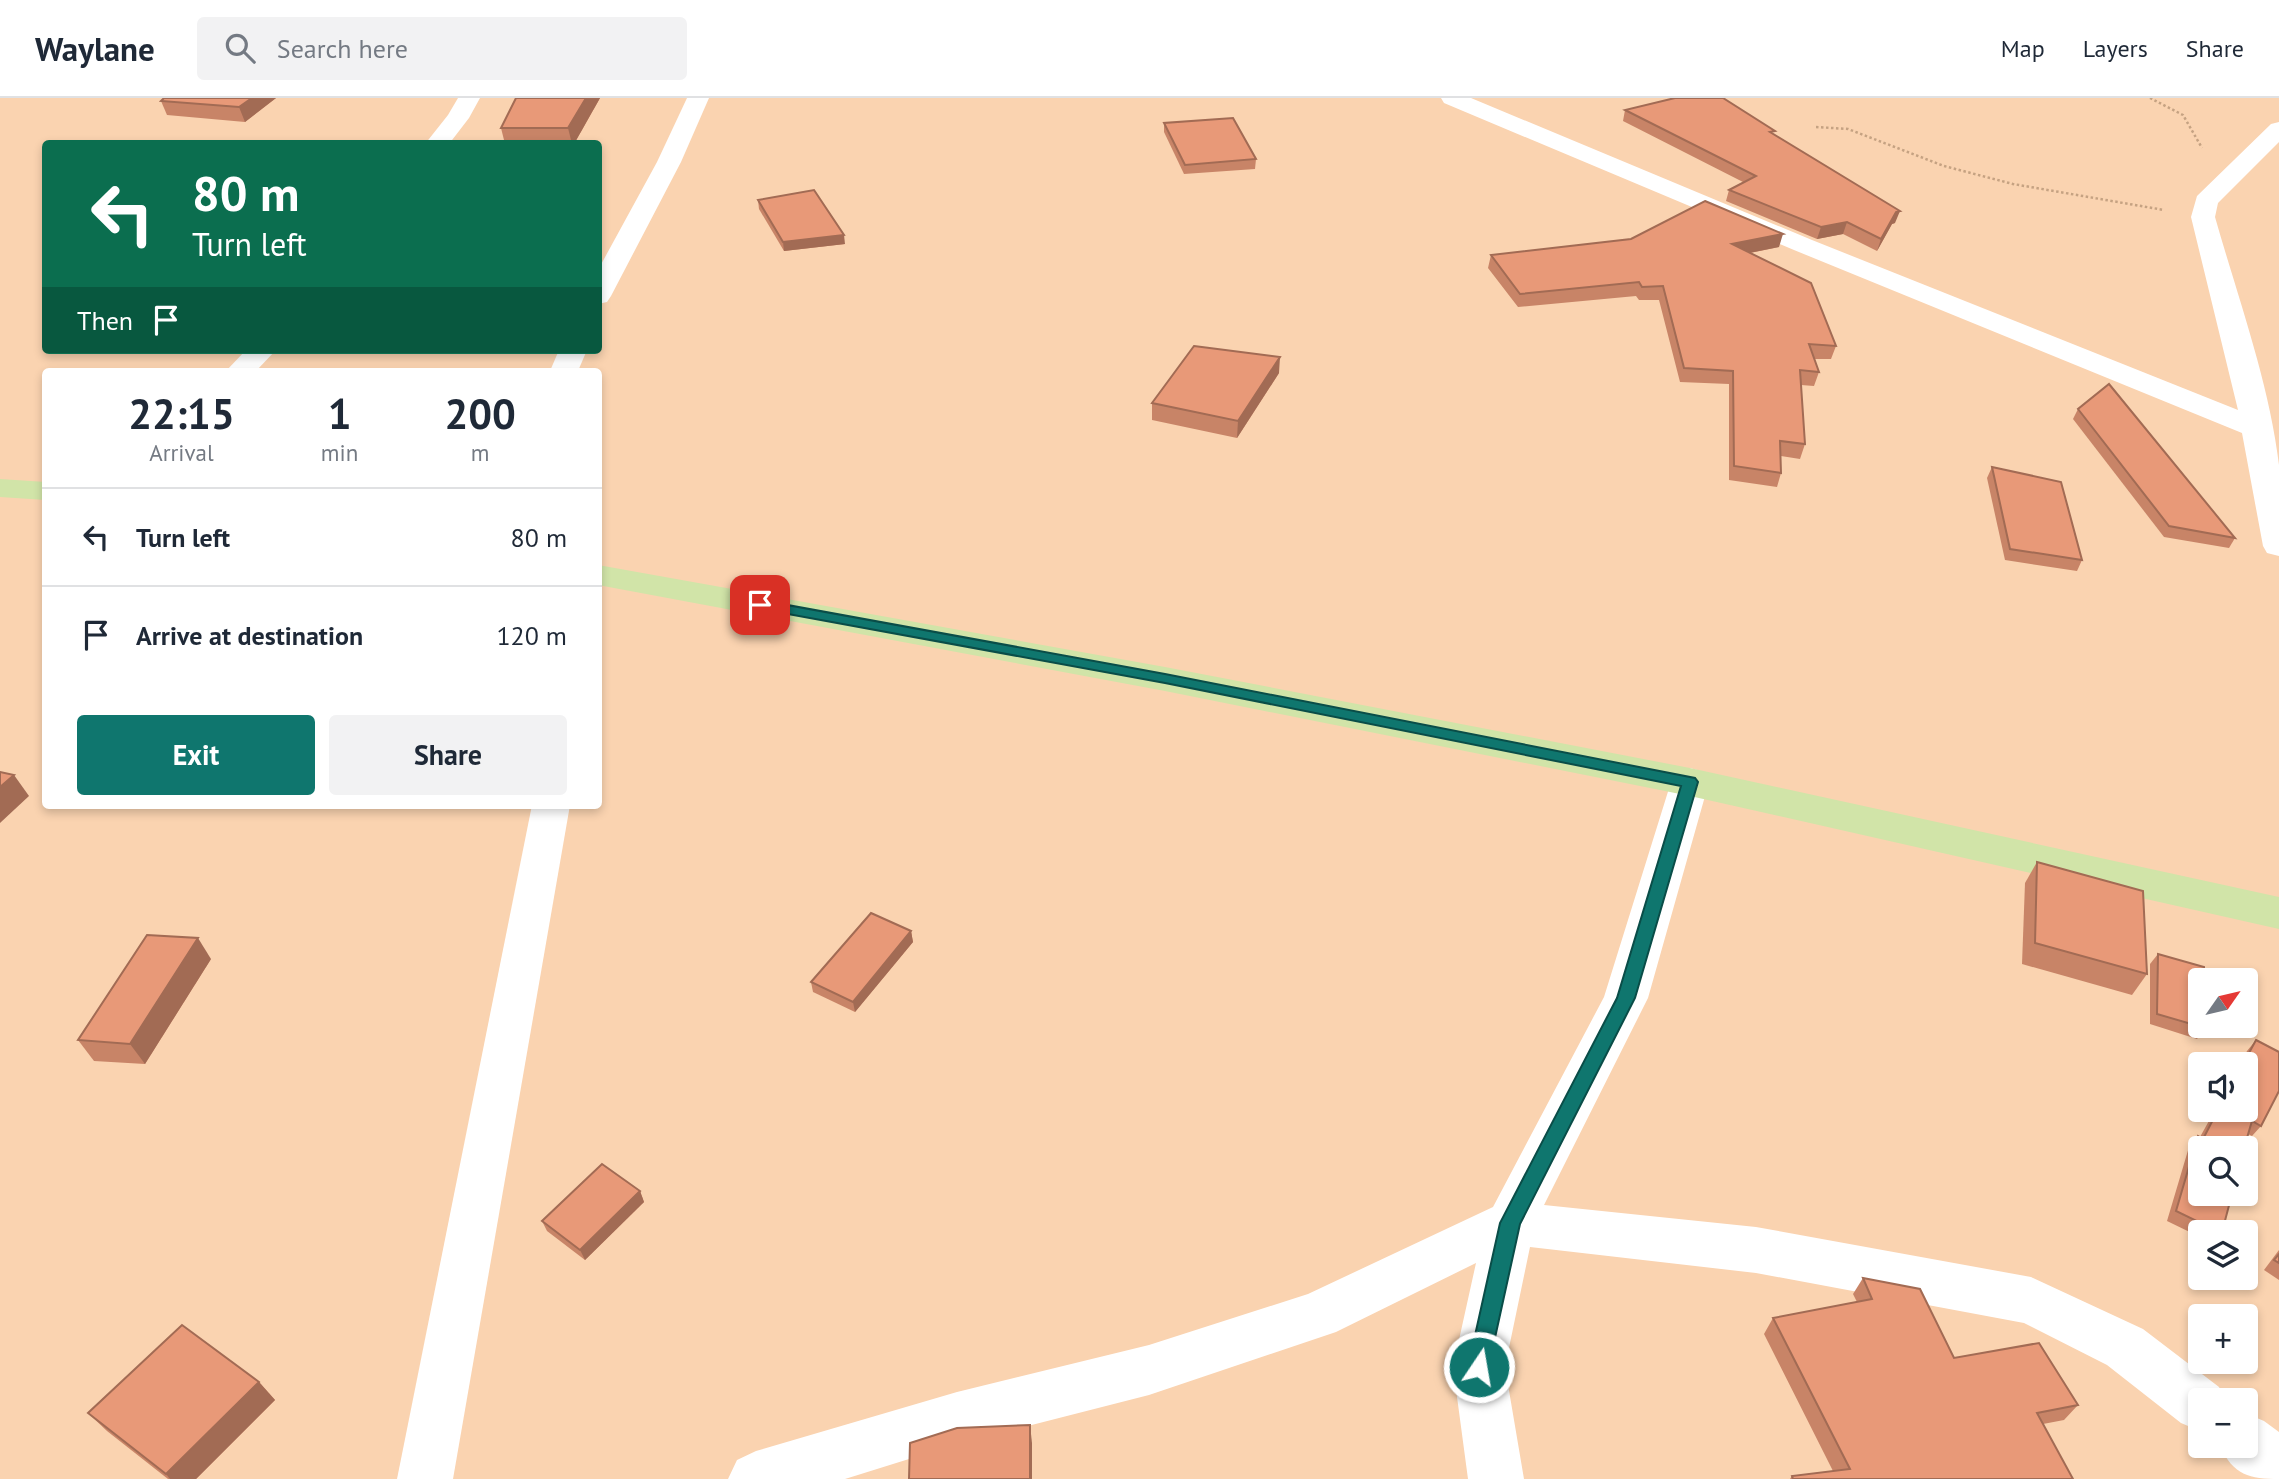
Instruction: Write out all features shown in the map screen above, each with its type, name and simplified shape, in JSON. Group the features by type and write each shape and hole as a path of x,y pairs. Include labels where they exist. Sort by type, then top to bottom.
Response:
{"main road":[{"path":"0,488 42,491"},
{"path":"602,576 1165,678 1690,782 2279,913"}],"street":[{"path":"439,140 458,118 469,98"},
{"path":"602,288 669,162 698,98"},
{"path":"1452,98 1803,245 2257,428"},
{"path":"2279,129 2206,201 2203,217 2258,377 2257,428 2279,546"},
{"path":"243,368 258,354"},
{"path":"1496,1479 1479,1367 1510,1223 1626,998 1690,782"},
{"path":"425,1479 550,809"},
{"path":"756,1479 957,1418 1149,1370 1318,1315 1510,1223 1756,1250 2031,1301 2125,1347 2188,1396"},
{"path":"2258,1450 2279,1466"}],"path":[{"path":"2150,98 2182,115 2203,147 2196,156"},
{"path":"1816,127 1848,129 1944,166 2013,184 2203,217"},
{"path":"2158,209 2164,198"}],"building":[{"path":"164,98 252,98 239,107 161,101"},
{"path":"516,98 586,98 568,128 501,128"},
{"path":"1675,98 1723,98 1775,131 1770,132 1900,211 1896,212 1881,239 1847,222 1821,227 1729,190 1756,176 1625,110"},
{"path":"1233,118 1256,159 1185,165 1164,123"},
{"path":"814,190 844,235 783,242 758,200"},
{"path":"1705,201 1783,234 1732,244 1811,283 1836,346 1809,344 1819,372 1800,370 1805,444 1780,441 1781,473 1734,466 1733,371 1684,368 1663,286 1642,287 1639,282 1520,294 1491,255 1631,239"},
{"path":"1194,346 1280,357 1238,421 1152,403"},
{"path":"2109,384 2235,538 2169,526 2078,409"},
{"path":"1992,467 2061,482 2082,560 2010,549"},
{"path":"0,772 14,775 0,787"},
{"path":"2037,862 2143,891 2147,974 2035,943"},
{"path":"871,913 911,931 853,1002 811,982"},
{"path":"147,935 198,938 130,1044 78,1040"},
{"path":"2158,954 2204,967 2188,968 2188,1023 2157,1014"},
{"path":"2256,1040 2279,1052 2279,1091 2261,1126 2254,1122 2258,1122 2258,1052 2250,1052"},
{"path":"2212,1122 2252,1122 2248,1136 2205,1136"},
{"path":"602,1164 640,1191 580,1250 542,1221"},
{"path":"2188,1170 2188,1206 2229,1206 2225,1220 2194,1220 2176,1211"},
{"path":"1863,1278 1920,1289 1954,1358 2039,1343 2078,1405 2037,1413 2073,1479 1793,1479 1792,1476 1850,1469 1773,1318 1872,1299"},
{"path":"182,1325 259,1382 166,1474 88,1413"},
{"path":"1030,1425 1030,1479 909,1479 910,1443 957,1428"}],"route":[{"path":"760,605 1165,678 1690,782 1626,998 1510,1223 1479,1367"}]}
